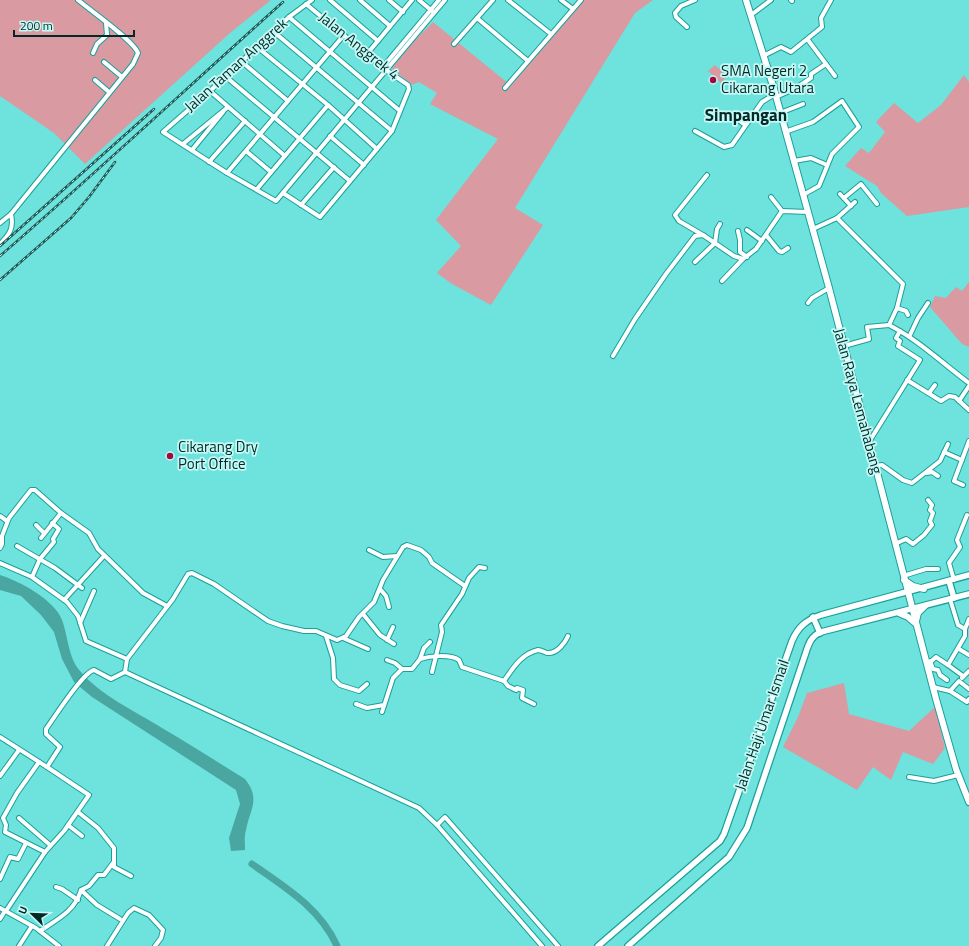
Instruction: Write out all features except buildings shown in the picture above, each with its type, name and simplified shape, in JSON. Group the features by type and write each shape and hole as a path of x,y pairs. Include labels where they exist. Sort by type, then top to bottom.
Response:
{"main road":[{"name":"Jalan Raya Lemahabang","path":"746,0 813,229 915,623 928,663 958,776 969,802"},
{"name":"Jalan Haji Umar Ismail","path":"598,946 720,840 724,834 792,641 799,627 813,618 969,576"},
{"path":"904,578 913,586 924,589"},
{"path":"952,581 952,599"},
{"path":"813,618 820,633 969,594"},
{"path":"899,613 908,616 915,623 918,613 925,606"},
{"name":"Jalan Haji Umar Ismail","path":"628,946 729,857 738,844 747,828 810,640 820,633"}],"street":[{"path":"0,223 11,214 136,58 137,51 78,0"},
{"name":"Jalan Taman Anggrek","path":"184,144 164,133 164,129 210,91 289,17 312,0"},
{"path":"330,0 378,41"},
{"path":"360,0 390,26"},
{"path":"389,0 402,12"},
{"path":"367,54 412,0"},
{"path":"419,0 433,12"},
{"path":"433,12 440,0"},
{"path":"228,107 184,144 209,162 276,201 372,87 384,69 445,0"},
{"path":"454,44 493,0"},
{"path":"508,0 551,34"},
{"path":"561,0 572,9"},
{"path":"505,88 581,0"},
{"path":"687,27 675,13 681,6 694,0"},
{"path":"750,15 771,0"},
{"path":"763,56 782,47 791,52 808,40 822,27 821,18 831,0"},
{"name":"Jalan Anggrek 4","path":"306,4 384,69 408,85 409,89 400,110"},
{"path":"283,193 320,217 392,131 400,110 289,17"},
{"path":"477,18 528,61"},
{"path":"93,53 97,44 107,35 106,23"},
{"path":"274,32 392,131"},
{"path":"227,173 344,35"},
{"path":"808,40 836,76"},
{"path":"257,47 345,119 377,148"},
{"path":"104,62 122,77"},
{"path":"242,62 288,101"},
{"path":"695,131 724,148 728,148 732,145 764,99 803,84 811,78 811,74 826,64"},
{"path":"225,76 350,181"},
{"path":"95,80 109,92"},
{"path":"210,91 285,156"},
{"path":"785,132 812,122 842,101 859,127 832,154 819,186 803,195"},
{"path":"780,114 803,104"},
{"path":"257,189 328,105"},
{"path":"192,150 215,124 223,112"},
{"path":"733,116 745,125"},
{"path":"209,162 245,121"},
{"path":"330,136 364,165"},
{"path":"246,151 271,172"},
{"path":"794,161 811,158 827,165"},
{"path":"301,205 334,167"},
{"path":"707,175 675,215 679,221 703,235 736,258 745,258"},
{"path":"844,198 861,184 877,204"},
{"path":"840,194 851,206"},
{"path":"772,197 782,211"},
{"path":"813,229 837,218 855,202"},
{"path":"782,211 808,212"},
{"path":"722,281 762,241 782,211"},
{"path":"0,244 12,229 11,214"},
{"path":"837,218 903,284 897,308 889,325"},
{"path":"694,262 714,243 717,229 720,224"},
{"path":"747,230 762,241"},
{"path":"738,231 740,252 745,258"},
{"path":"613,356 635,319 666,274 695,236 703,235"},
{"path":"766,235 779,251 782,252 788,248"},
{"path":"808,303 812,298 829,288"},
{"path":"910,336 918,318 928,303"},
{"path":"897,308 906,312 908,315"},
{"path":"844,346 869,339 867,328 889,325 900,330 910,336 969,385 959,401"},
{"path":"869,442 892,408 920,360 898,346 900,341 896,338 900,330"},
{"path":"907,380 941,402 949,396 959,401 969,410"},
{"path":"929,393 936,385"},
{"path":"963,485 954,481 969,442"},
{"path":"913,482 922,473 938,463 948,444"},
{"path":"944,452 962,460"},
{"path":"875,466 882,465 910,484 928,472 938,476"},
{"path":"0,548 2,544 1,535 8,521 30,492 34,489 62,513 89,533 95,546 104,556 143,593 167,606"},
{"path":"895,544 906,539 913,544 928,531 932,525 930,521 933,513 930,510 932,505 928,500"},
{"path":"41,538 52,523 62,513"},
{"path":"952,581 949,563 960,547 957,540 967,515"},
{"path":"0,516 8,521"},
{"path":"32,577 40,559 54,542 53,539 59,530 52,523"},
{"path":"36,525 44,533"},
{"path":"125,672 127,659 167,606 187,576 192,573 214,584 268,621 304,631 316,631 337,640 343,638 374,602 385,576 403,547 406,545 413,546 425,553 432,564 466,586"},
{"path":"17,546 40,559 82,588"},
{"path":"369,550 383,557 397,556"},
{"path":"64,600 104,556"},
{"path":"0,563 32,577 64,600 75,612 86,641 127,659"},
{"path":"432,672 442,632 441,625 466,586 469,578 479,567 485,568"},
{"path":"904,578 926,569 938,569"},
{"path":"380,589 386,596 389,607"},
{"path":"80,623 94,591"},
{"path":"952,599 958,625 967,627"},
{"path":"363,614 380,635 394,644"},
{"path":"939,672 959,649 965,636 969,619"},
{"path":"387,640 393,627"},
{"path":"326,636 327,645 333,658 333,675 336,681 342,686 359,691 367,684"},
{"path":"504,681 512,667 520,659 538,650 552,652 562,646 568,636"},
{"path":"343,638 368,649"},
{"path":"422,659 422,653 430,642"},
{"path":"959,649 969,655"},
{"path":"947,680 938,670 933,670 928,663 936,657 944,661 946,665 963,676"},
{"path":"387,660 395,663 402,669 412,669 422,659 456,658 459,660 462,668 504,681 508,686 516,690 517,688 523,690 522,698 534,704"},
{"path":"382,712 393,678 402,669"},
{"path":"47,767 60,747 45,733 46,729 75,688 88,673 94,670 111,679 125,672"},
{"path":"950,691 969,671"},
{"path":"125,672 412,804 424,812 437,825 542,946"},
{"path":"959,681 969,689"},
{"path":"933,686 950,691 967,702 969,699"},
{"path":"356,704 367,708 384,705"},
{"path":"0,737 89,794 88,798 78,812 45,852 0,919"},
{"path":"0,776 19,750"},
{"path":"39,762 17,792 2,817 6,825 5,832 45,852"},
{"path":"909,777 934,781 958,776"},
{"path":"40,931 69,912 78,900 81,890 89,886 98,875 104,875 113,863 114,848 98,828 78,812"},
{"path":"437,825 445,817 558,946"},
{"path":"19,818 50,845"},
{"path":"68,825 82,836"},
{"path":"0,879 10,857 18,859 26,843"},
{"path":"113,863 117,870 131,876"},
{"path":"56,887 62,889 78,900"},
{"path":"81,890 97,905 120,919"},
{"path":"0,908 40,931 59,946"},
{"path":"107,946 128,913 134,908 149,915 163,930 161,938 155,946"},
{"path":"19,946 32,926"}],"shaded area":[{"path":"0,0 271,0 230,33 85,164 54,133 0,96"},
{"path":"583,0 653,0 635,13 515,208 543,225 491,305 452,284 437,273 461,246 436,220 498,139 430,104 437,93 419,82 412,85 389,66 433,22 509,84"},
{"path":"715,65 727,76 721,83 708,71"},
{"path":"964,75 969,82 969,207 907,216 881,193 877,186 845,166 861,148 869,153 885,132 876,122 894,103 918,123 941,105"},
{"path":"969,282 969,347 962,344 930,307 935,296 946,298 956,287 962,291"},
{"path":"844,683 849,714 909,731 935,707 945,748 933,764 903,752 891,780 873,767 857,790 783,747 798,717 807,693"}],"water":[{"path":"0,575 36,592 52,605 62,620 73,659 80,671 88,680 108,696 183,740 245,779 252,792 253,804 245,833 245,850 231,851 229,838 240,804 236,790 92,697 74,682 62,659 54,632 41,615 21,596 0,590"}],"waterway":[{"path":"252,864 289,890 311,909 321,920 337,946"}],"railway":[{"path":"0,256 107,162 283,2"},
{"path":"0,246 154,109"},
{"path":"0,280 71,218 115,162"}],"place":[{"name":"SMA Negeri 2 Cikarang Utara","path":"713,80"},
{"name":"Cikarang Dry Port Office","path":"170,456"}],"district":[{"name":"Simpangan","path":"746,115"}]}
